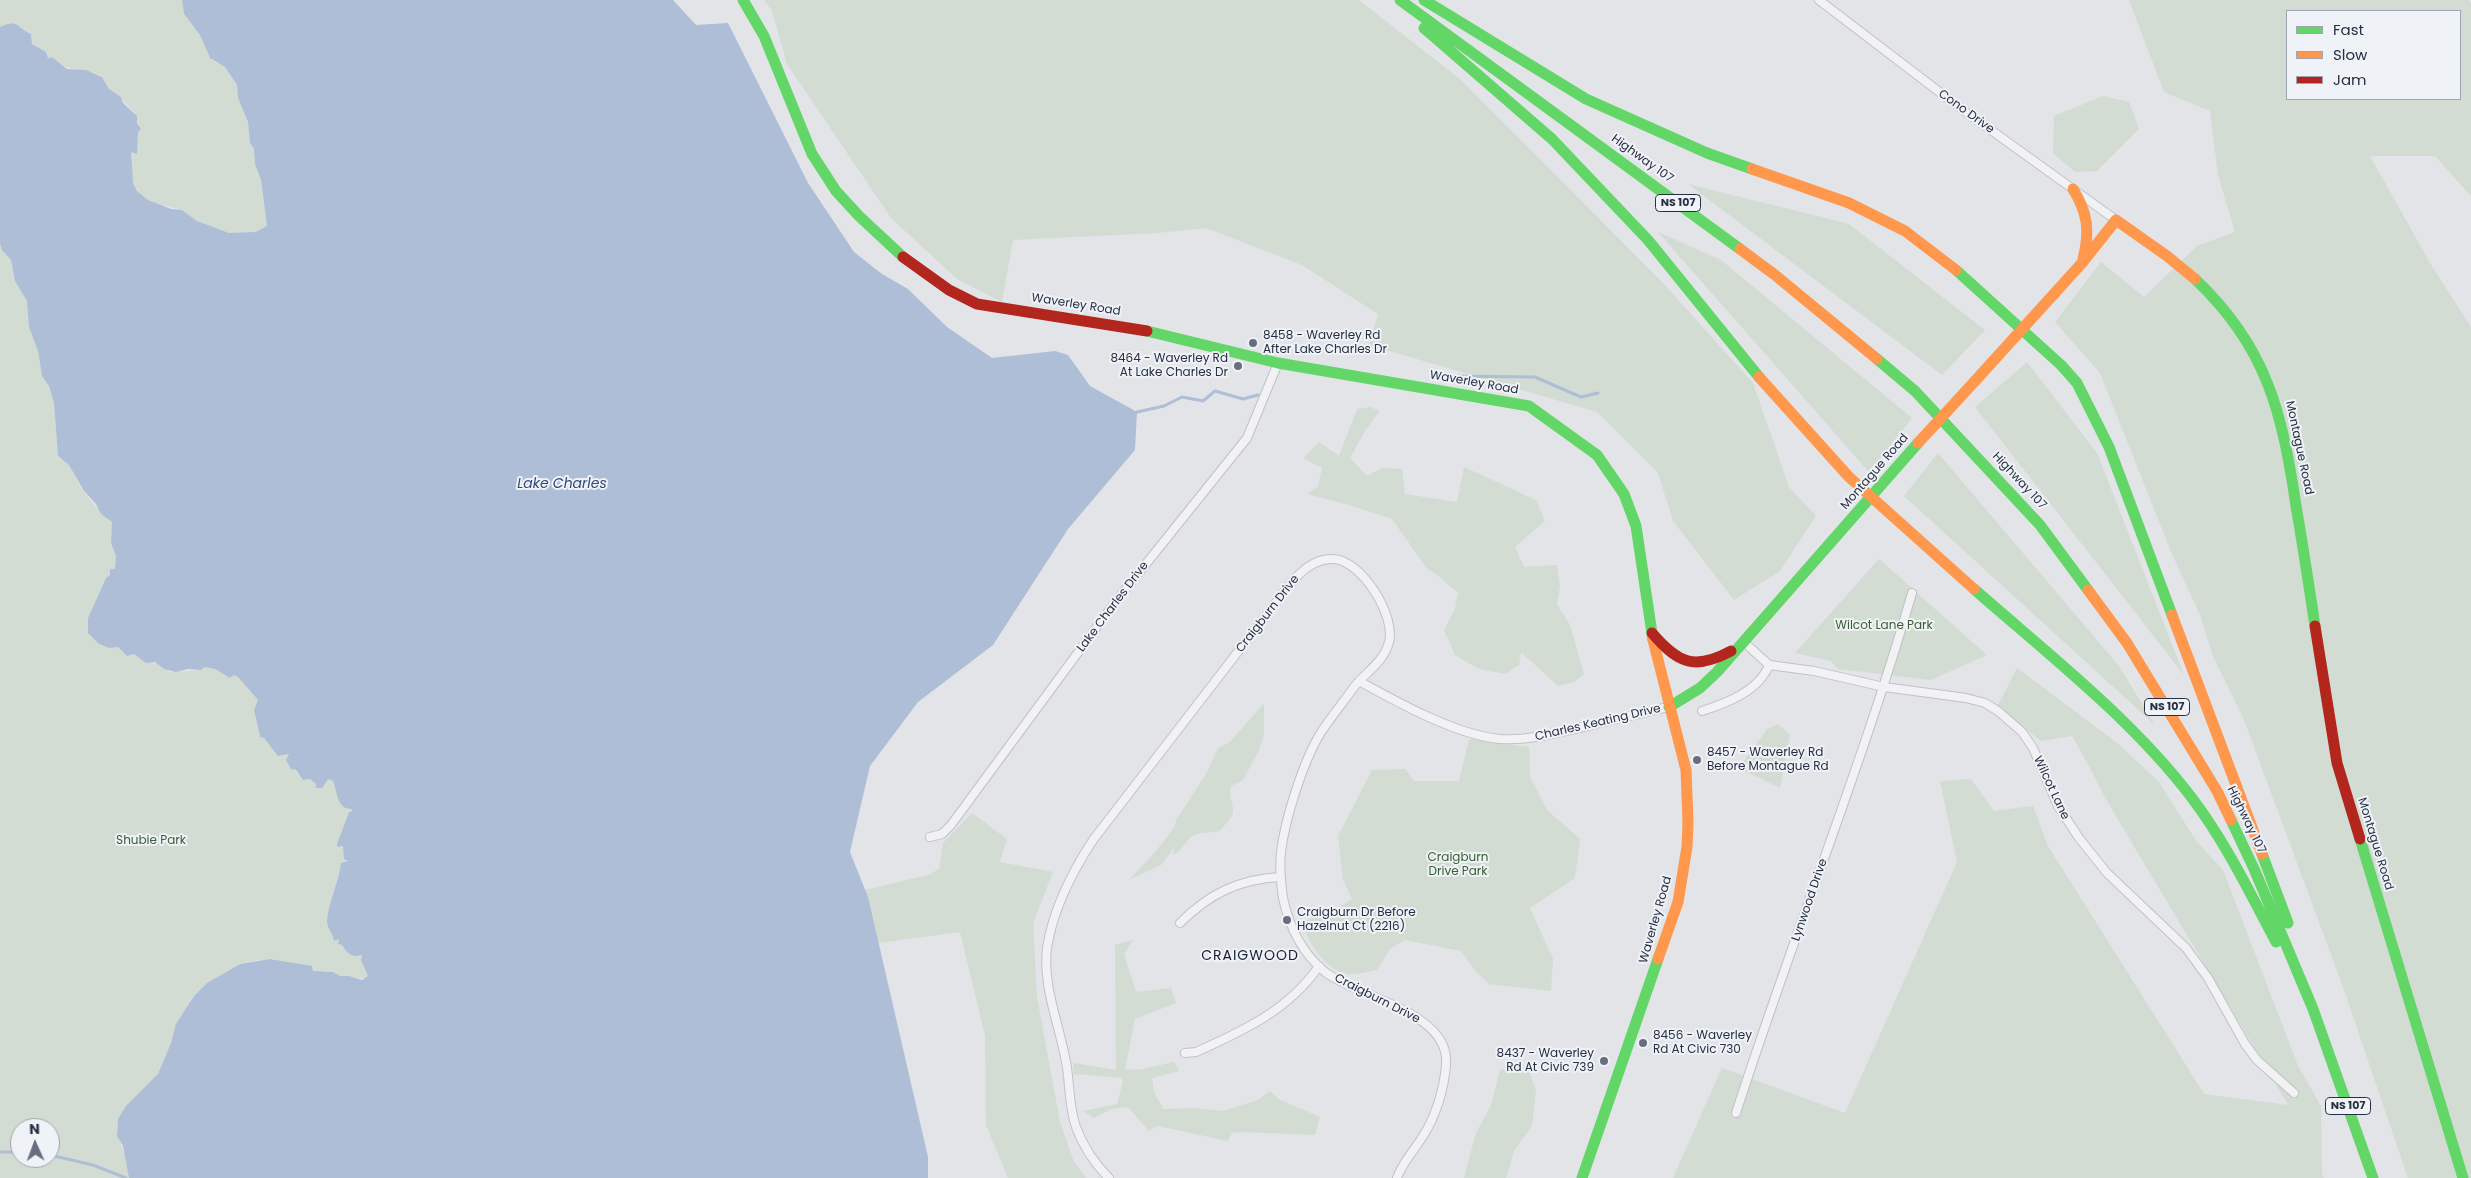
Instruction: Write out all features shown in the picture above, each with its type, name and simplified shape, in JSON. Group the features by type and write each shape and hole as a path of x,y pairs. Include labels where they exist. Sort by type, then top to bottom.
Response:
{"main road":[{"name":"Waverley Road","path":"743,0 764,36 812,154 836,191 859,216 922,272 949,290 977,304 1139,329 1278,363 1529,406 1597,455 1624,494 1636,526 1650,630 1686,778 1688,847 1682,884 1670,928 1582,1178"},
{"path":"1394,0 1552,139 1648,240 1759,378 1849,477 2126,724 2178,782 2220,838 2323,1034"},
{"name":"Highway 107","path":"1400,0 1775,275 1915,392 2040,525 2127,644 2217,791 2256,871 2323,1034 2373,1178"},
{"path":"1424,0 1586,99 1707,153 1849,202 1905,231 1968,279 2042,346 2077,383 2100,426 2250,818 2310,984 2323,1034"},
{"path":"2072,188 2083,203 2089,223 2089,236 2082,263"},
{"name":"Montague Road","path":"1669,707 1684,699 1710,679 1873,497 1918,443 2082,263 2116,220 2187,270 2219,302 2248,342 2274,395 2293,482 2337,763 2463,1178"},
{"path":"1650,630 1668,652 1697,664 1704,664 1740,644"}],"street":[{"name":"Cono Drive","path":"1819,0 1963,110 2116,220"},
{"name":"Lake Charles Drive","path":"930,837 942,834 952,825 1113,605 1247,438 1278,363"},
{"name":"Craigburn Drive","path":"1109,1178 1086,1147 1072,1114 1067,1067 1048,981 1047,949 1051,928 1068,884 1093,840 1293,581 1307,567 1324,559 1342,560 1357,570 1375,593 1389,617 1389,643 1377,665 1359,680 1319,736 1290,810 1283,844 1280,877 1286,908 1296,938 1319,966 1342,982 1425,1023 1437,1034 1444,1047 1445,1073 1433,1117 1420,1141 1408,1154 1397,1178"},
{"name":"Lynwood Drive","path":"1736,1113 1761,1036 1791,956 1884,687 1912,593"},
{"path":"1702,711 1737,697 1752,687 1765,674 1769,665 1740,644"},
{"name":"Wilcot Lane","path":"1769,665 1814,671 1884,687 1966,698 1985,703 1998,711 2022,732 2040,764 2058,806 2079,838 2108,873 2186,948 2208,978 2245,1044 2257,1060 2294,1093"},
{"name":"Charles Keating Drive","path":"1359,680 1460,730 1478,736 1501,739 1535,738 1669,707"},
{"path":"1180,923 1205,901 1229,887 1252,879 1280,877"},
{"path":"1185,1053 1196,1052 1260,1022 1292,997 1319,966"}],"green space":[{"path":"0,0 182,0 184,14 200,35 208,55 215,62 225,67 237,85 238,98 248,122 250,143 254,149 255,164 261,180 267,226 251,234 231,233 202,223 184,211 152,202 141,195 134,186 131,172 131,152 137,154 138,133 141,130 134,112 110,91 100,75 69,68 52,57 48,58 46,52 32,44 31,34 17,24 10,23 0,27"},
{"path":"764,0 1359,0 1461,80 1663,283 1753,383 1789,487 1816,516 1780,571 1734,600 1673,521 1658,473 1597,412 1369,345 1378,314 1302,265 1206,228 1157,233 1013,240 1002,302 957,279 891,218 787,64 772,11"},
{"path":"2129,0 2468,0 2471,3 2471,196 2435,156 2370,156 2430,263 2471,327 2471,1178 2408,1178 2343,987 2244,720 2212,654 2201,617 2172,554 2100,373 2055,322 2101,262 2144,297 2197,246 2235,232 2218,175 2210,111 2164,92"},
{"path":"2103,96 2129,102 2139,129 2097,171 2075,172 2053,153 2054,116"},
{"path":"1688,184 1849,224 1985,330 1942,375"},
{"path":"1658,232 1721,260 1912,418 1869,472"},
{"name":"Shubie Park","path":"0,244 2,250 11,260 15,281 27,301 29,327 38,351 42,376 49,386 54,403 58,457 69,465 83,491 112,522 111,543 116,556 116,569 106,578 88,618 88,633 99,644 108,648 118,647 127,656 134,654 150,663 158,663 170,672 201,670 205,667 215,669 230,678 234,675 238,677 258,700 254,710 259,736 264,738 279,756 289,754 287,762 303,780 310,779 321,788 327,779 332,780 342,805 352,810 349,812 337,844 338,847 343,846 345,860 348,861 341,863 329,909 328,926 340,940 338,944 342,945 352,955 362,955 361,960 368,971 368,978 339,976 334,972 316,972 313,971 313,967 272,959 239,964 206,984 191,999 158,1074 117,1125 119,1138 128,1164 129,1178 0,1178"},
{"path":"2027,362 2097,453 2184,675 1975,407"},
{"path":"1370,407 1380,411 1366,429 1350,458 1367,476 1383,468 1402,469 1405,494 1457,502 1464,467 1536,500 1545,521 1515,547 1524,567 1557,565 1560,586 1557,604 1570,625 1584,674 1574,682 1558,686 1521,652 1519,665 1505,674 1479,669 1455,655 1444,630 1455,609 1458,592 1435,573 1428,570 1392,519 1307,494 1318,486 1322,468 1303,458 1319,442 1339,456 1357,409"},
{"path":"1938,453 2119,666 2155,725 1904,496"},
{"name":"Wilcot Lane Park","path":"1879,559 1913,589 1918,590 1917,593 1987,655 1931,680 1838,669 1831,661 1795,653"},
{"path":"2017,668 2116,742 2158,781 2197,842 2223,870 2298,1066 2321,1106 2322,1174 2324,1178 1673,1178 1722,1068 1845,1113 1957,862 1940,781 1971,779 1994,811 2033,806 2048,846 2204,1094 2288,1105 2110,806 2072,736 2041,741 1997,707"},
{"path":"1264,703 1264,735 1258,752 1243,780 1231,786 1230,795 1233,813 1228,821 1220,831 1196,834 1173,855 1174,848 1161,865 1129,880 1170,833 1176,820 1206,774 1218,748 1230,742"},
{"path":"1778,724 1790,735 1780,788 1739,768 1767,729"},
{"name":"Craigburn Drive Park","path":"1469,739 1529,747 1530,777 1547,810 1580,839 1575,878 1530,908 1553,959 1551,991 1489,984 1476,972 1461,951 1405,940 1390,949 1377,970 1353,974 1335,969 1327,964 1314,948 1302,922 1334,910 1352,899 1343,880 1338,836 1372,770 1405,769 1414,781 1459,781"},
{"path":"972,813 1007,839 1000,862 1053,872 1033,923 1037,997 1060,1122 1074,1162 1086,1178 1008,1178 986,1125 985,1036 960,932 878,943 865,890 928,875 939,869 943,843"},
{"path":"1133,940 1124,954 1136,992 1171,988 1176,1003 1135,1019 1125,1070 1142,1069 1174,1062 1179,1071 1152,1078 1154,1092 1163,1109 1194,1108 1223,1111 1258,1100 1270,1091 1280,1100 1320,1117 1315,1135 1240,1132 1232,1133 1228,1141 1158,1126 1149,1131 1128,1107 1111,1109 1094,1118 1083,1111 1117,1104 1123,1081 1121,1078 1074,1074 1073,1063 1116,1070 1115,945"},
{"path":"1500,1069 1530,1073 1536,1091 1532,1126 1514,1151 1506,1178 1464,1178 1476,1133 1492,1103"}],"water":[{"name":"Lake Charles","path":"182,0 673,0 696,25 728,23 808,183 854,252 882,274 908,289 947,327 992,358 1055,351 1068,355 1090,386 1137,412 1135,450 1068,529 993,645 918,702 870,766 850,852 868,897 928,1157 928,1178 129,1178 123,1146 117,1136 118,1119 126,1106 158,1074 171,1043 176,1024 194,996 207,983 240,964 270,959 312,966 313,971 333,972 340,976 349,976 362,980 368,976 361,960 362,955 355,956 350,954 342,945 338,944 339,939 334,941 327,923 341,863 348,861 344,859 343,846 337,847 337,844 349,812 352,811 340,803 333,781 328,779 322,788 316,788 316,784 310,779 303,780 296,770 291,769 286,760 289,754 278,756 264,738 260,737 254,710 258,700 238,677 234,675 230,678 215,669 205,667 201,670 188,669 176,672 164,669 155,662 146,663 134,654 127,656 118,647 109,648 99,644 88,633 88,618 106,578 110,575 110,569 115,569 116,556 111,543 112,522 101,514 96,504 84,491 69,465 58,456 54,403 49,386 42,376 38,351 29,327 27,301 15,281 11,260 2,250 0,244 0,27 10,23 17,24 31,34 32,44 46,52 48,58 52,57 67,69 86,70 102,77 109,89 121,97 123,103 137,116 137,123 141,129 138,133 137,154 131,152 133,183 137,191 148,200 171,209 182,210 197,221 229,233 256,232 267,226 261,180 255,164 254,149 250,143 248,122 238,98 237,85 225,67 210,58 200,35 184,14"}],"waterway":[{"path":"1447,376 1535,377 1581,397 1598,393"},
{"path":"1137,412 1164,406 1182,397 1203,401 1215,391 1243,399 1258,395"},
{"path":"0,1152 10,1152"},
{"path":"60,1157 93,1165 126,1178"}],"traffic: fast":[{"path":"743,0 764,36 812,154 836,191 859,216 903,257"},
{"path":"1400,0 1740,249"},
{"path":"1424,0 1586,99 1707,153 1752,169"},
{"path":"1424,28 1552,139 1648,240 1759,377"},
{"path":"1956,270 2061,365 2077,383 2109,447 2172,615"},
{"path":"2195,279 2219,304 2239,330 2255,356 2277,411 2291,472 2315,626"},
{"path":"1147,331 1278,363 1529,406 1597,455 1624,494 1636,526 1653,640"},
{"path":"1877,359 1915,391 2040,525 2088,590"},
{"path":"1669,707 1700,688 1717,672 1918,443"},
{"path":"1974,589 2088,688 2143,741 2168,769 2192,798 2216,833 2237,868 2276,942"},
{"path":"2231,820 2255,871 2313,1009 2373,1178"},
{"path":"2360,839 2463,1178"},
{"path":"2262,854 2288,923"},
{"path":"1582,1178 1658,959"}],"traffic: slow":[{"path":"1752,169 1849,203 1905,231 1956,270"},
{"path":"2073,189 2085,215 2087,231 2083,259"},
{"path":"1975,381 2082,263 2116,220 2167,256 2195,279"},
{"path":"1740,249 1775,275 1877,359"},
{"path":"1759,377 1849,477 1974,589"},
{"path":"1918,443 1975,381"},
{"path":"2088,590 2127,643 2217,791 2231,820"},
{"path":"2172,615 2262,854"},
{"path":"1653,640 1686,770 1688,822 1687,847 1678,902 1658,959"}],"traffic: jam":[{"path":"903,257 949,290 977,304 1147,331"},
{"path":"2315,626 2337,763 2360,839"},
{"path":"1652,633 1670,651 1687,661 1707,661 1731,651"}],"place":[{"name":"8458 - Waverley Rd After Lake Charles Dr","path":"1253,343"},
{"name":"8464 - Waverley Rd At Lake Charles Dr","path":"1238,366"},
{"name":"8457 - Waverley Rd Before Montague Rd","path":"1697,760"},
{"name":"Craigburn Dr Before Hazelnut Ct (2216)","path":"1287,920"},
{"name":"8456 - Waverley Rd At Civic 730","path":"1643,1043"},
{"name":"8437 - Waverley Rd At Civic 739","path":"1604,1061"}],"district":[{"name":"CRAIGWOOD","path":"1250,956"}]}
